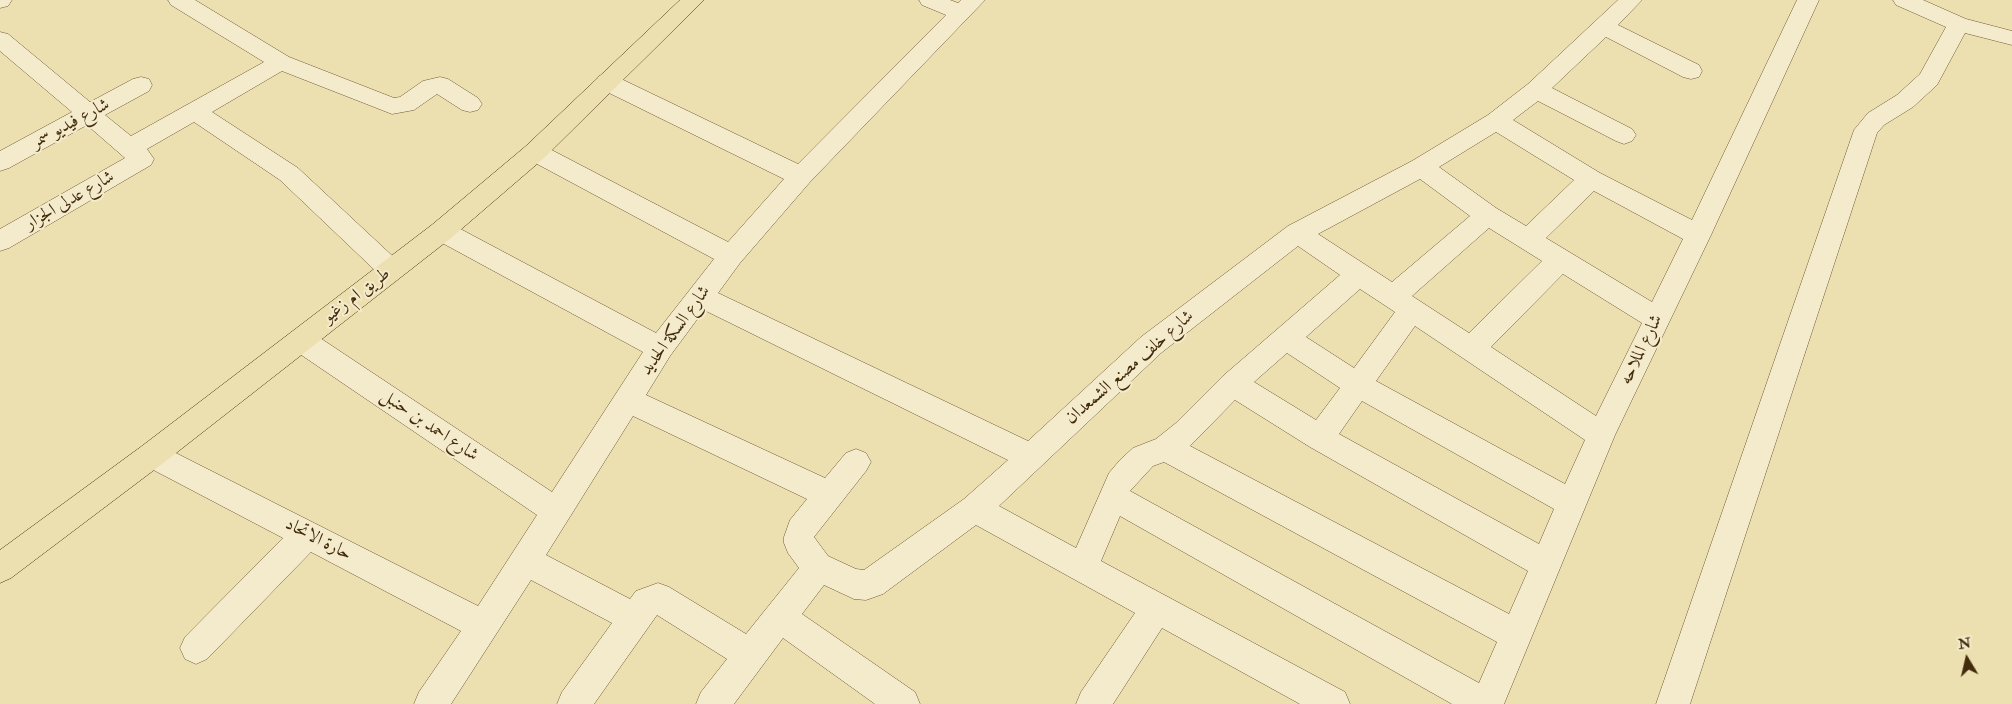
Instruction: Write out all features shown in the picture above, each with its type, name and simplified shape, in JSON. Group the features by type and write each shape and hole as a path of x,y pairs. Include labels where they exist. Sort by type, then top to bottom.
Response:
{"main road":[{"name":"طريق ام زغيو","path":"1,564 152,455 442,231 535,152 693,0"}],"street":[{"path":"179,0 281,62 392,106 406,104 431,87 440,85 470,104"},
{"path":"930,0 968,6"},
{"name":"شارع خلف مصنع الشمعدان","path":"819,570 830,571 854,584 866,585 872,583 975,509 1151,345 1297,233 1421,167 1496,121 1536,90 1631,0"},
{"name":"شارع الملاحه","path":"1486,704 1600,435 1658,319 1808,0"},
{"path":"1904,0 1959,24 2012,38"},
{"name":"شارع السكة الحديد","path":"431,704 526,561 660,348 700,296 731,256 801,176 968,6"},
{"path":"1673,704 1866,130 1876,119 1905,101 1929,79 1959,24"},
{"path":"1603,26 1691,71"},
{"path":"0,39 135,154"},
{"name":"شارع عدلى الجزار","path":"0,241 135,154 194,111 281,62"},
{"path":"607,82 801,176"},
{"name":"شارع فيديو سمر","path":"0,162 142,85"},
{"path":"1536,90 1624,135"},
{"path":"194,111 289,174 391,270"},
{"path":"1496,121 1591,179 1698,235"},
{"path":"535,152 731,256"},
{"path":"1421,167 1487,215 1658,319"},
{"path":"1528,240 1591,179"},
{"path":"1320,438 1358,385 1402,303 1487,215"},
{"path":"442,231 660,348"},
{"path":"1297,233 1600,435"},
{"path":"1471,349 1560,260"},
{"path":"1084,568 1119,482 1130,468 1143,457 1166,448 1186,432 1233,384 1359,274"},
{"path":"700,296 1031,457"},
{"path":"1286,338 1358,385 1571,503"},
{"name":"شارع احمد بن حنبل","path":"300,340 557,512"},
{"path":"1233,384 1320,438 1546,564"},
{"path":"628,400 829,495"},
{"path":"1166,448 1516,635"},
{"name":"حارة الاتحاد","path":"152,455 484,626"},
{"path":"713,704 809,576 819,570 799,543 801,530 856,462"},
{"path":"1113,497 1486,704"},
{"path":"975,509 1157,608 1313,699"},
{"path":"196,648 307,534"},
{"path":"526,561 634,618"},
{"path":"574,704 634,618 647,602 658,598 750,655"},
{"path":"1093,704 1157,608"},
{"path":"780,617 903,704"}]}
